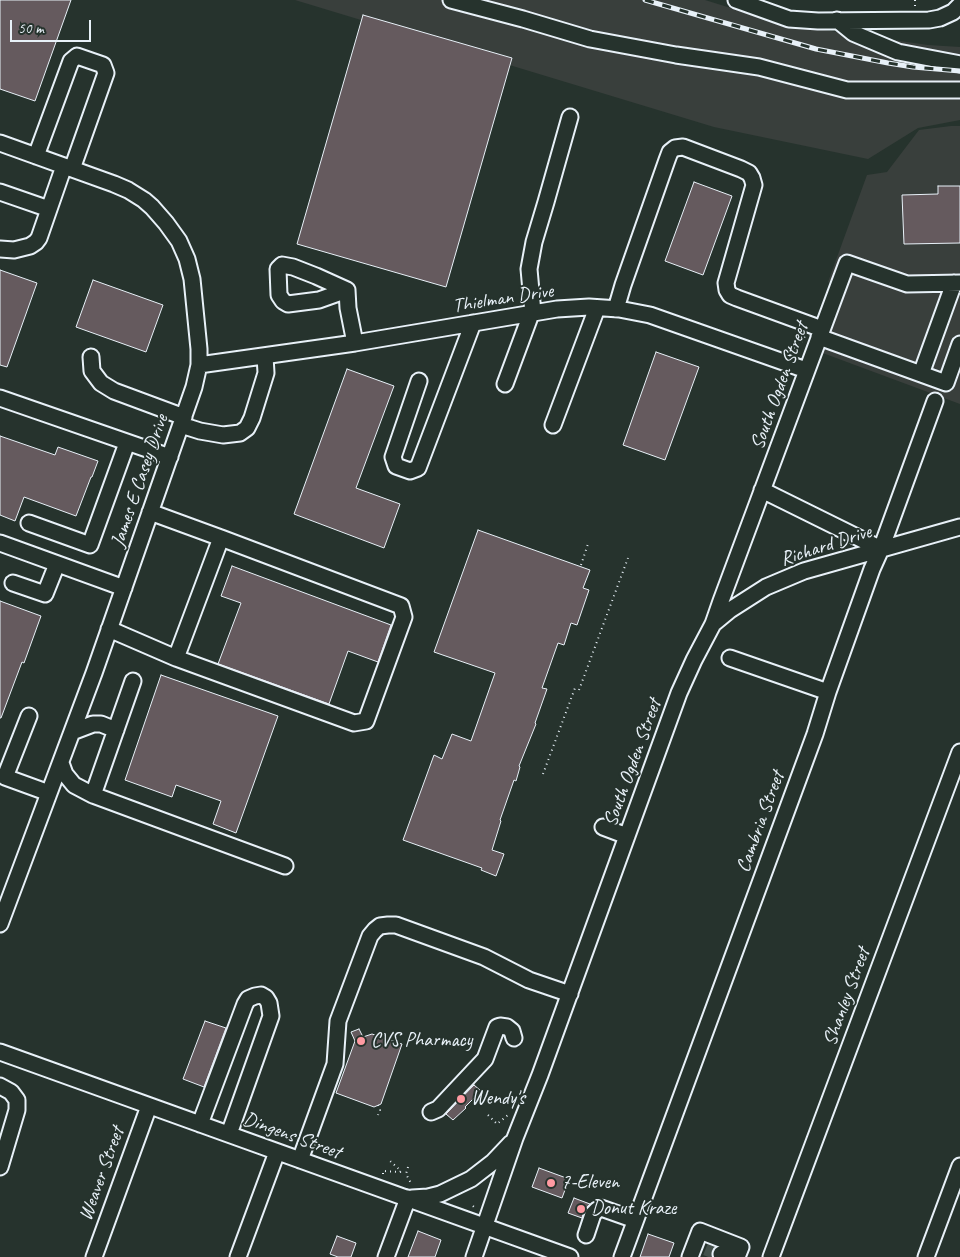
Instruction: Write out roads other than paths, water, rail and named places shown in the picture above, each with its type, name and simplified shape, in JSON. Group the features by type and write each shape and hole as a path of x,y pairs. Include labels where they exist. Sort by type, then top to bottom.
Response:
{"street":[{"path":"451,0 590,39 676,55 759,67 847,90 960,90"},
{"path":"736,0 789,19 818,21 929,20 940,18 956,9"},
{"path":"837,20 852,33 898,52 960,64"},
{"path":"0,249 14,250 30,246 39,238 49,209 106,73 103,65 77,56 71,60 36,156"},
{"path":"506,384 532,314 529,269 534,242 570,116"},
{"name":"James E Casey Drive","path":"0,143 114,184 144,200 166,223 179,241 187,259 192,278 199,349 199,365 194,387 170,457 72,732 0,924"},
{"path":"616,309 666,160 670,152 675,148 683,147 741,169 752,178 754,185 726,283 730,295 946,383 960,344"},
{"path":"0,192 49,209"},
{"name":"South Ogden Street","path":"474,1257 515,1138 540,1075 680,693 694,660 713,624 847,263 907,284 957,283"},
{"path":"921,374 957,283"},
{"path":"347,290 348,308 356,343"},
{"path":"553,425 597,308"},
{"name":"Thielman Drive","path":"199,365 356,343 557,310 597,308 650,315 806,370"},
{"path":"420,381 393,457 396,466 410,471 418,468 473,323"},
{"path":"91,357 92,371 101,383 114,391 200,431 223,435 240,433 247,428 266,373 265,356"},
{"path":"0,398 170,457"},
{"name":"Cambria Street","path":"622,1257 815,734 872,569 935,401"},
{"path":"29,523 90,545 127,443"},
{"path":"762,490 880,550"},
{"path":"109,629 176,658 354,723 366,721 404,617 401,606 150,512"},
{"name":"Richard Drive","path":"713,624 730,610 766,587 804,571 960,527"},
{"path":"176,658 221,538"},
{"path":"0,543 124,588"},
{"path":"13,583 46,594 57,564"},
{"path":"730,658 828,692"},
{"path":"93,795 133,681"},
{"path":"29,716 2,777 49,793"},
{"path":"72,732 93,724 101,724 116,730"},
{"name":"Shanley Street","path":"771,1257 960,752"},
{"path":"61,762 66,774 74,784 93,795 285,866"},
{"path":"603,827 627,836"},
{"path":"300,1160 335,1064 338,1021 370,936 380,926 396,925 484,957 529,980 570,994"},
{"path":"200,1124 245,1004 248,999 261,995 269,1003 271,1016 229,1134"},
{"path":"431,1112 438,1109 485,1058 497,1027 507,1026 512,1031 514,1038"},
{"name":"Dingens Street","path":"0,1052 300,1160 411,1192 485,1226 570,1257"},
{"path":"0,1086 11,1092 17,1100 17,1110 0,1167"},
{"name":"Weaver Street","path":"94,1257 149,1106"},
{"path":"386,1257 411,1192 428,1197 440,1194 471,1179 492,1162 515,1138"},
{"path":"238,1257 277,1152"},
{"path":"926,1257 960,1166"},
{"path":"586,1235 594,1214 602,1208 635,1220"},
{"path":"697,1250 700,1232 741,1247 737,1257"}],"tunnel":[{"path":"706,1248 721,1254"}],"railway":[{"path":"645,0 816,49 913,67 960,71"}],"place":[{"name":"CVS Pharmacy","path":"361,1041"},
{"name":"Wendy's","path":"461,1099"},
{"name":"7-Eleven","path":"551,1183"},
{"name":"Donut Kraze","path":"581,1209"}]}
